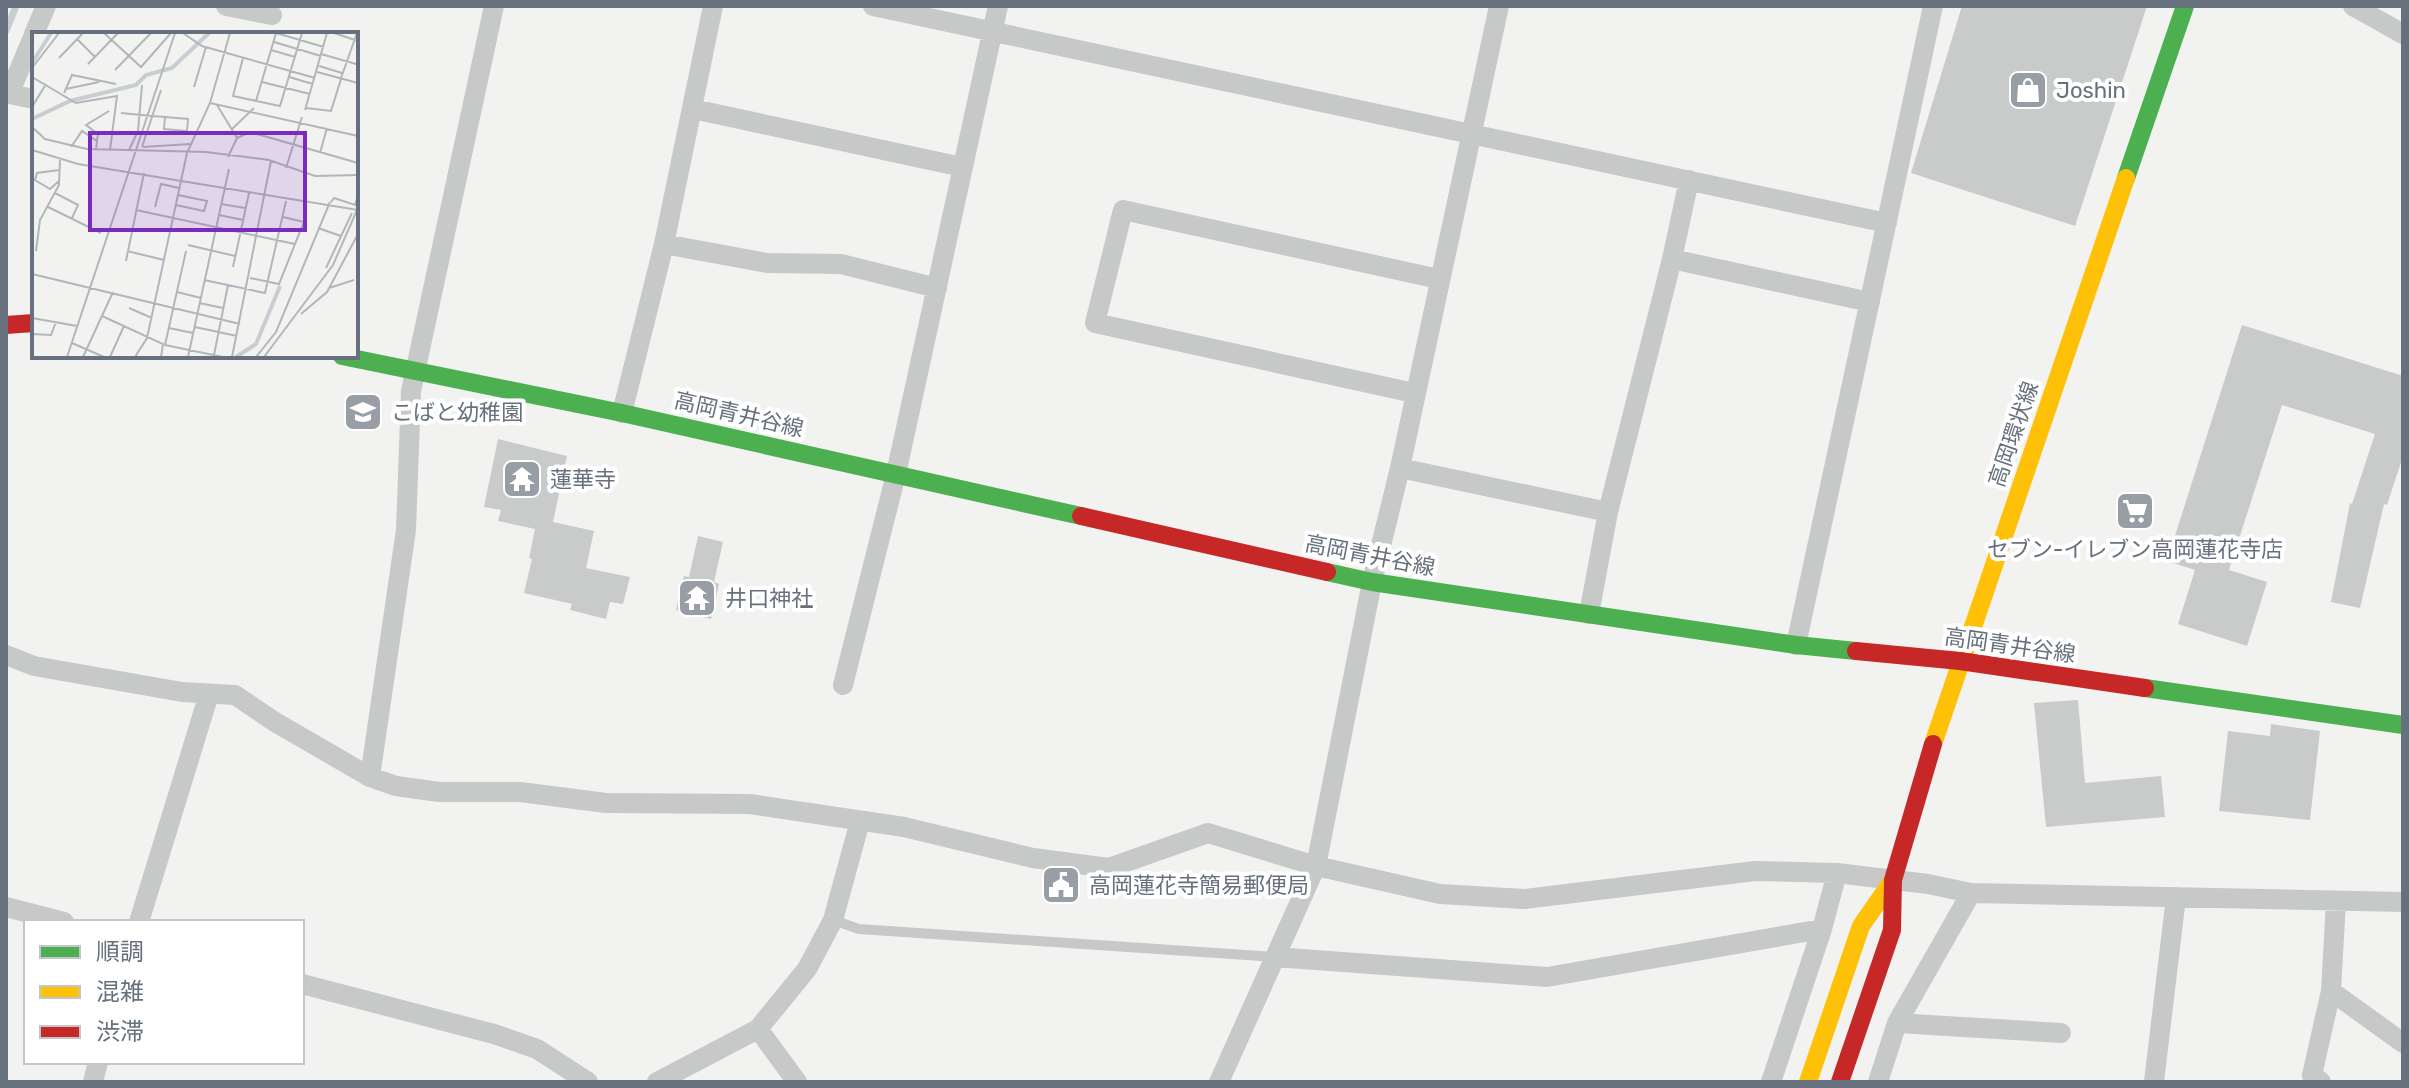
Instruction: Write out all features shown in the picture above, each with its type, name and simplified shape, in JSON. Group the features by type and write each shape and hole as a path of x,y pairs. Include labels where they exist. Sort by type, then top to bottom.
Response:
{"main road":[{"name":"高岡環状線","path":"1840,1082 1892,930 1893,880 1942,714 2185,6"},
{"path":"6,325 32,323"},
{"name":"高岡青井谷線","path":"352,358 622,413 1372,582 1796,645 1960,661 2403,725"},
{"name":"高岡環状線","path":"1808,1082 1861,926 1893,880"}],"street":[{"path":"35,32 46,6"},
{"path":"226,6 271,18"},
{"path":"370,777 406,530 411,391 494,6"},
{"path":"622,413 664,244 713,6"},
{"path":"873,6 1887,223"},
{"path":"843,685 896,474 998,6"},
{"path":"1219,1082 1316,866 1372,582 1400,468 1499,6"},
{"path":"1796,645 1933,6"},
{"path":"2353,6 2403,34"},
{"path":"32,39 9,94 32,99"},
{"path":"693,109 962,167"},
{"path":"1589,614 1608,512 1689,180"},
{"path":"1414,393 1095,323 1123,210 1439,279"},
{"path":"664,244 767,263 841,264 937,288"},
{"path":"1672,259 1870,302"},
{"path":"1400,468 1608,512"},
{"path":"6,655 34,666 182,692 235,695 370,777 396,786 439,792 520,792 606,803 750,804 904,827 1033,858 1109,868 1208,833 1316,866 1440,894 1524,899 1755,871 1837,873 1928,884 1971,893 2403,902"},
{"path":"140,920 209,694"},
{"path":"657,1082 758,1029 807,969 833,920 860,821"},
{"path":"1771,1082 1822,929 1837,873"},
{"path":"1878,1082 1897,1023 1971,893"},
{"path":"2154,1082 2176,897"},
{"path":"2315,1080 2331,991 2336,901"},
{"path":"6,907 56,920"},
{"path":"1275,957 1547,977 1822,929"},
{"path":"304,985 509,1039 537,1049 588,1082"},
{"path":"2331,991 2403,1043"},
{"path":"1897,1023 2061,1033"},
{"path":"758,1029 797,1082"}],"lane":[{"path":"833,920 859,929 1275,957"}],"building":[{"name":"Joshin","path":"1962,6 2147,6 2075,226 1911,173"},
{"path":"2242,325 2403,376 2403,456 2387,505 2384,504 2360,608 2331,602 2350,503 2375,434 2282,405 2229,570 2267,582 2247,646 2178,624 2195,570 2167,561"},
{"path":"498,439 567,456 553,522 594,531 586,568 630,577 623,604 610,602 606,619 570,610 572,604 524,593 535,529 498,521 501,510 484,507"},
{"path":"698,536 723,542 714,582 719,584 711,619 676,610 684,576 689,577"},
{"path":"2078,700 2085,783 2161,776 2165,817 2046,827 2034,703"},
{"path":"2271,724 2320,731 2310,820 2219,811 2228,731 2270,736"}],"waterway":[{"path":"6,31 16,6"}],"traffic: fast":[{"path":"2126,178 2185,6"},
{"path":"352,358 622,413 1081,516"},
{"path":"1327,572 1372,582 1796,645 1856,651"},
{"path":"2145,688 2403,725"}],"traffic: slow":[{"path":"1933,744 2126,178"},
{"path":"1808,1082 1861,926 1893,880"}],"traffic: jam":[{"path":"6,325 32,323"},
{"path":"1081,516 1327,572"},
{"path":"1856,651 1960,661 2145,688"},
{"path":"1840,1082 1892,930 1893,880 1933,744"}],"place":[{"name":"Joshin","path":"2028,90"},
{"name":"こばと幼稚園","path":"363,412"},
{"name":"蓮華寺","path":"522,479"},
{"name":"セブン-イレブン高岡蓮花寺店","path":"2135,511"},
{"name":"井口神社","path":"697,598"},
{"name":"高岡蓮花寺簡易郵便局","path":"1061,885"}]}
